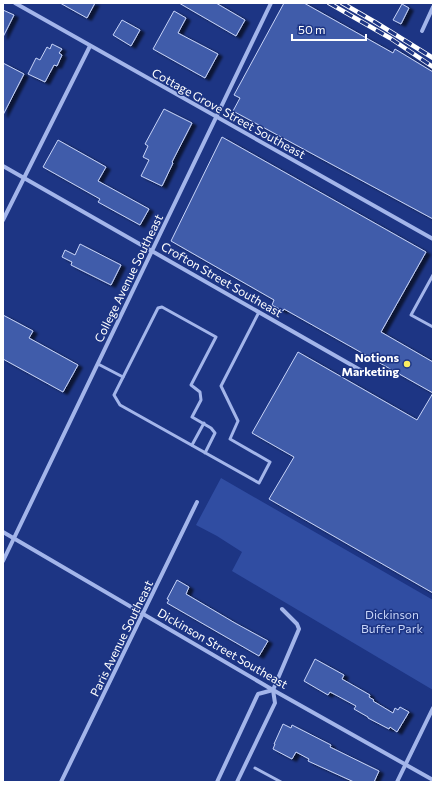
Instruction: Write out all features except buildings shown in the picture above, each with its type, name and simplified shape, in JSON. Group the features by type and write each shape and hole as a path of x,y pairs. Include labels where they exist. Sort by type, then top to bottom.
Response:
{"street":[{"name":"Cottage Grove Street Southeast","path":"15,3 433,240"},
{"name":"College Avenue Southeast","path":"3,561 271,3"},
{"path":"422,31 433,8"},
{"path":"3,220 90,46"},
{"name":"Crofton Street Southeast","path":"3,166 369,375"},
{"name":"Paris Avenue Southeast","path":"61,782 144,614 197,502"},
{"name":"Dickinson Street Southeast","path":"3,532 273,690 433,780"},
{"path":"238,782 275,703 273,690 299,629 297,624 282,609"},
{"path":"217,782 258,694 273,690"},
{"path":"397,782 433,708"}],"lane":[{"path":"433,276 411,315 433,327"},
{"path":"205,453 215,433 204,423 192,417 201,400 200,392 191,385 216,337 162,306 158,308 114,394 120,405 192,445 205,453 259,483 270,462 230,439 238,421 221,386 259,312"},
{"path":"98,364 123,377"},
{"path":"192,445 204,423"},
{"path":"255,768 281,782"}],"green space":[{"name":"Dickinson Buffer Park","path":"221,478 433,600 433,690 232,571 242,552 196,525"}],"railway":[{"path":"329,3 390,38 433,67"},
{"path":"342,3 433,58"}],"place":[{"name":"Notions Marketing","path":"407,364"}]}
